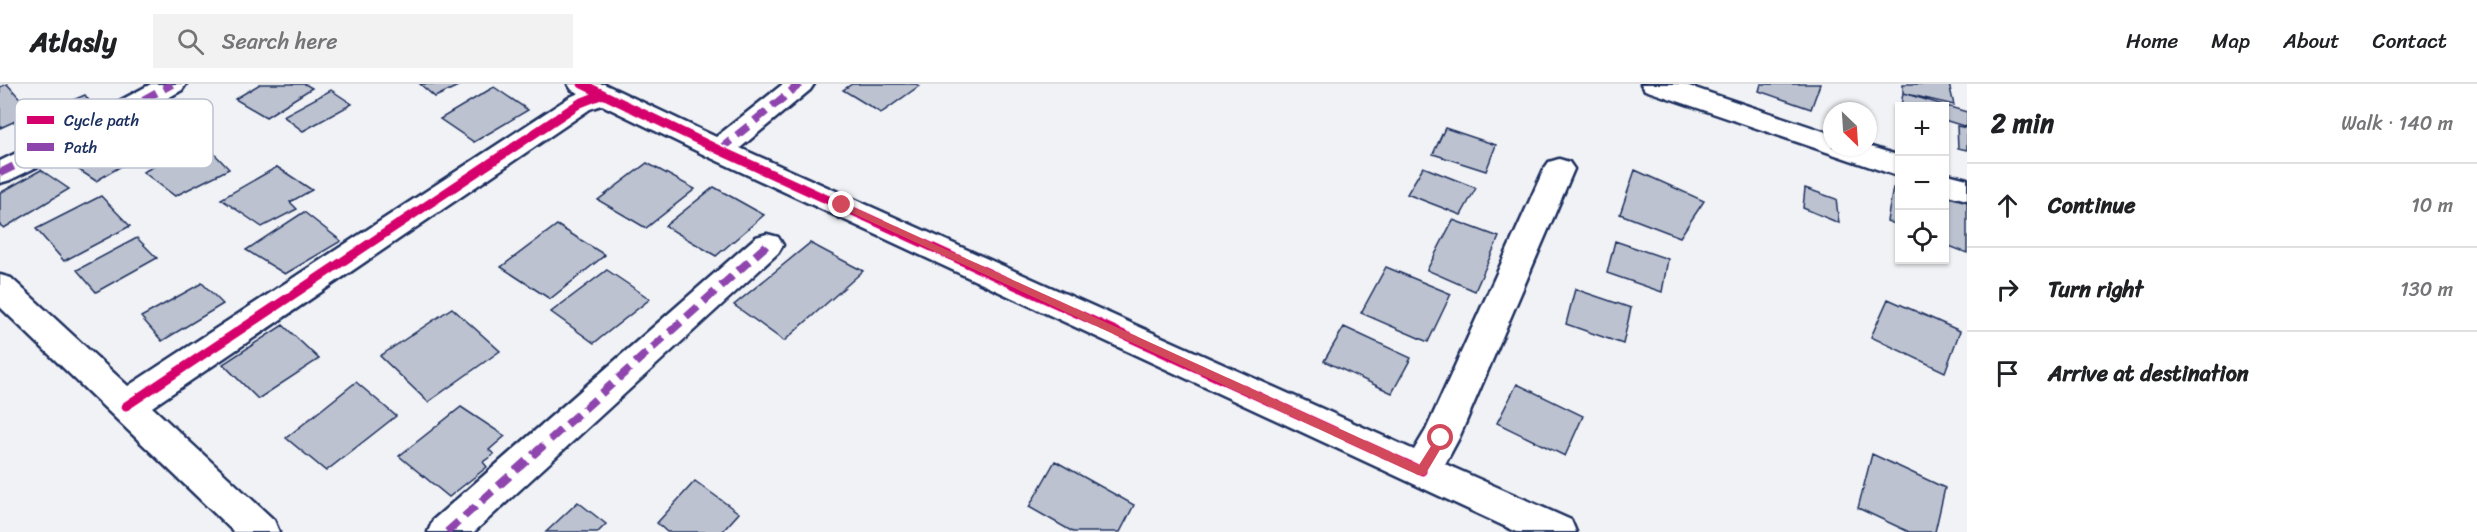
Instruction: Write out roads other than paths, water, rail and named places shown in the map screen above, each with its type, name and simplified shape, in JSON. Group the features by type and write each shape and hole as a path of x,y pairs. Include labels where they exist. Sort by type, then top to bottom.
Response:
{"street":[{"path":"145,99 172,84"},
{"path":"719,150 800,84"},
{"path":"1654,84 1823,141"},
{"path":"126,406 580,103 592,89 719,150 1557,532"},
{"path":"1866,156 1895,166"},
{"path":"0,172 15,165"},
{"path":"1422,471 1441,438 1559,170"},
{"path":"1949,185 1967,190"},
{"path":"447,532 767,245"},
{"path":"0,287 260,532"}]}
